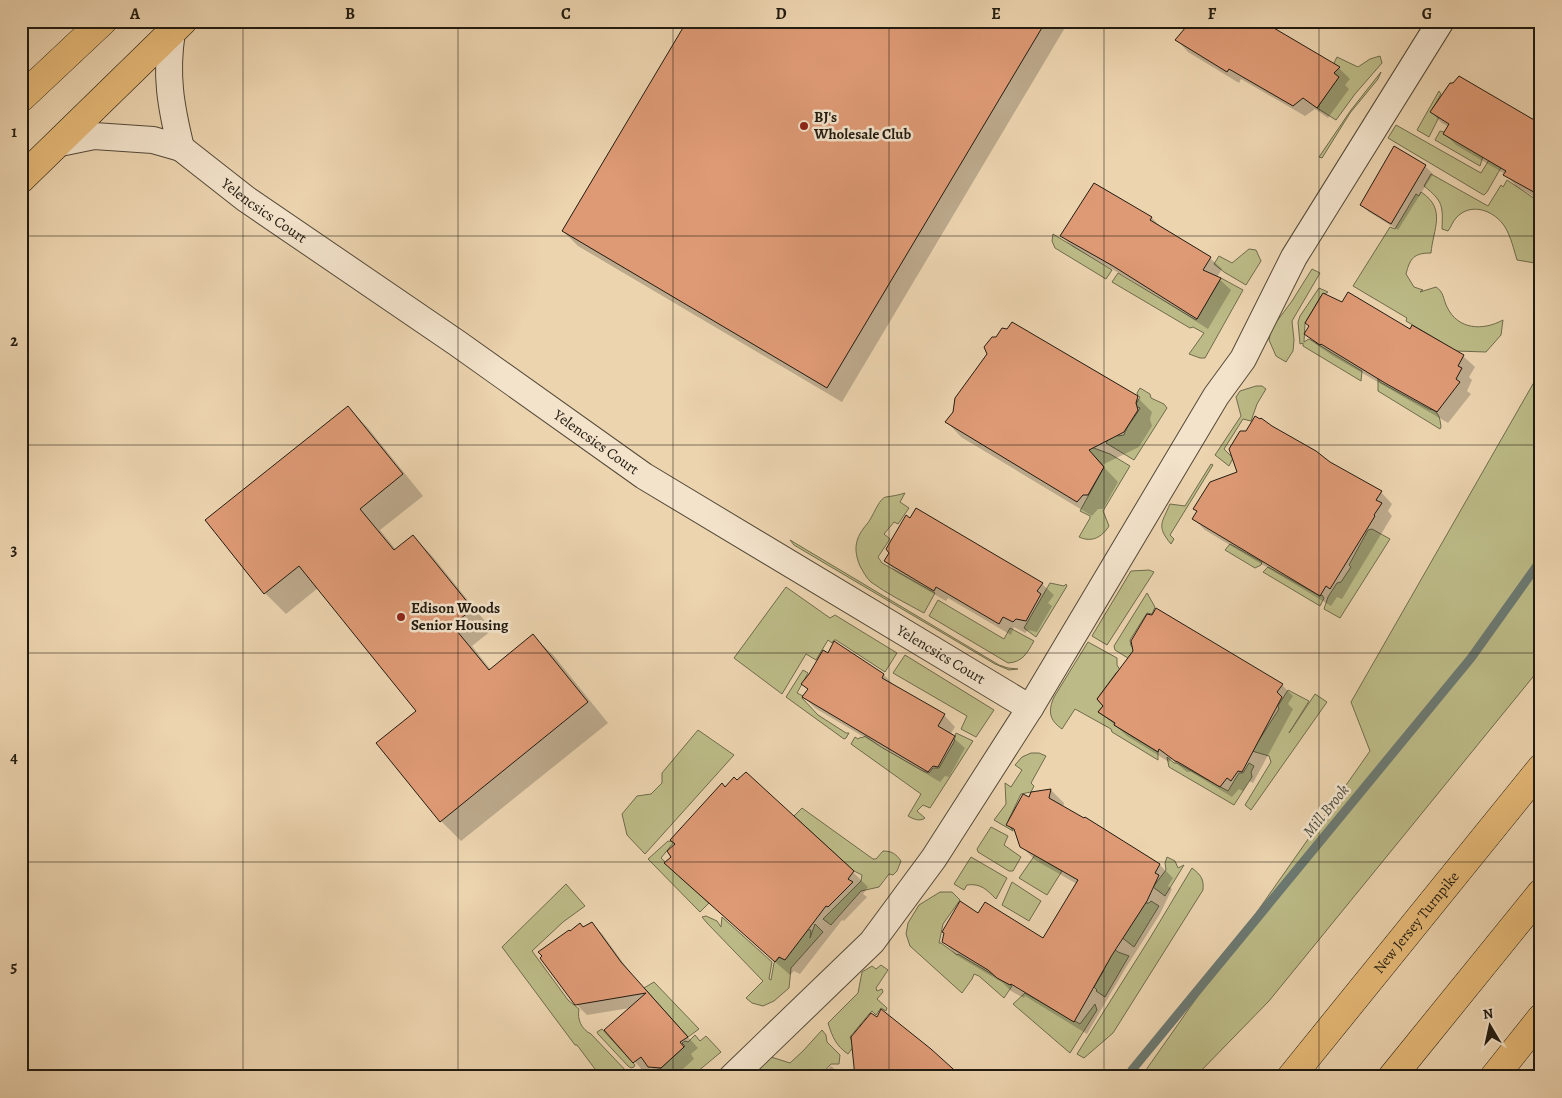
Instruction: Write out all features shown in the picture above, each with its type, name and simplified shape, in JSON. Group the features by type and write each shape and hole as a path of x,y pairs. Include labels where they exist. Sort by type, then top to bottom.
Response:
{"highway":[{"path":"21,98 103,21"},
{"path":"21,179 177,27"},
{"name":"New Jersey Turnpike","path":"1291,1077 1541,768"},
{"path":"1392,1077 1541,893"},
{"path":"1494,1077 1541,1018"}],"street":[{"path":"732,1077 872,942 934,858 1030,708 1216,396 1243,359 1294,257 1441,21"},
{"path":"177,27 168,57 171,105 181,148"},
{"name":"Yelencsics Court","path":"60,143 94,136 153,140 181,148 246,199 457,343 644,476 1030,708"}],"shaded area":[{"path":"1380,56 1382,63 1355,94 1336,120 1317,108 1338,77 1334,73 1339,68 1334,63 1337,57 1358,67 1370,59"},
{"path":"1381,72 1378,79 1350,113 1322,158 1319,157 1351,110"},
{"path":"1439,91 1441,94 1433,108 1434,114 1439,117 1429,137 1417,130"},
{"path":"1396,125 1481,173 1489,160 1502,166 1484,195 1388,138"},
{"path":"1440,131 1444,132 1448,137 1484,153 1480,166 1435,140"},
{"path":"1431,174 1488,206 1501,185 1503,187 1507,180 1541,203 1541,264 1517,260 1511,239 1501,221 1482,210 1475,209 1462,213 1455,219 1448,231 1442,229 1442,209 1440,204 1435,196 1424,186"},
{"path":"1421,192 1434,205 1436,228 1431,253 1417,255 1411,260 1406,274 1414,287 1423,290 1420,292 1436,287 1439,289 1452,315 1464,324 1479,327 1495,324 1503,320 1501,335 1486,352 1456,351 1406,321 1407,318 1353,286 1390,227 1395,229 1416,194 1419,196"},
{"path":"1053,234 1112,270 1106,279 1055,248 1052,241"},
{"path":"1249,249 1256,250 1261,261 1246,285 1214,264 1219,256 1232,263"},
{"path":"1312,269 1320,273 1292,321 1293,351 1286,362 1276,356 1269,340 1271,329 1292,301"},
{"path":"1118,273 1196,320 1221,278 1243,290 1205,358 1200,358 1189,354 1204,333 1193,327 1190,328 1112,282"},
{"path":"1319,288 1328,292 1321,296 1305,323 1304,342 1309,339 1362,371 1361,381 1303,346 1303,343 1300,344 1298,322 1300,316"},
{"path":"1541,370 1541,667 1269,1001 1195,1077 1141,1077 1370,751 1351,702"},
{"path":"1378,379 1380,382 1435,411 1439,418 1440,429 1378,391"},
{"path":"1262,386 1266,389 1257,404 1251,421 1243,419 1224,449 1233,458 1229,466 1215,455 1241,416 1236,397 1240,391"},
{"path":"1140,388 1167,408 1134,460 1106,443 1112,432 1118,436 1124,435 1140,408 1135,406 1140,397 1137,393"},
{"path":"1091,447 1110,454 1130,466 1103,511 1109,526 1100,536 1084,539 1079,537 1090,516 1080,511 1104,467 1096,459 1086,458"},
{"path":"1211,464 1213,465 1170,535 1174,539 1171,544 1163,533 1162,528 1163,520 1170,504 1185,506"},
{"path":"905,493 900,502 909,508 898,524 894,522 884,534 890,539 878,557 882,563 935,593 924,613 871,582 860,566 856,554 856,544 860,534 883,498"},
{"path":"1372,529 1390,539 1340,618 1324,609 1328,597 1351,567 1349,565 1368,530"},
{"path":"790,540 999,665 1018,669 1009,670 995,664 794,545"},
{"path":"1230,544 1262,562 1261,565 1255,568 1225,550"},
{"path":"1268,567 1320,596 1322,595 1324,598 1320,606 1263,572"},
{"path":"1149,570 1154,572 1107,645 1092,636 1131,571"},
{"path":"1050,583 1064,586 1066,584 1067,586 1036,637 1024,628"},
{"path":"786,587 830,618 835,615 897,653 885,672 836,640 832,643 828,640 816,660 806,654 782,694 734,658"},
{"path":"1147,593 1155,607 1152,614 1147,613 1130,640 1131,646 1137,651 1131,660 1115,650 1114,646"},
{"path":"938,600 1004,639 1010,628 1034,641 1021,659 1008,663 929,616"},
{"path":"1088,642 1117,658 1117,665 1120,670 1097,699 1103,706 1098,712 1115,723 1114,725 1158,752 1158,760 1112,732 1111,729 1075,709 1062,729 1052,719 1050,711 1054,697"},
{"path":"905,655 994,710 976,737 961,729 967,716 893,673"},
{"path":"803,670 808,673 797,693 803,696 802,698 818,715 846,733 849,733 846,738 844,739 786,697"},
{"path":"1288,690 1309,701 1289,733 1315,694 1327,702 1251,810 1245,805 1271,762 1269,756 1252,751 1279,709 1278,706"},
{"path":"698,730 734,755 645,854 627,835 622,814 637,796 651,794 662,783 662,773"},
{"path":"956,733 973,741 930,808 923,805 917,811 925,818 921,820 908,816 921,794 851,744 855,737 858,739 865,736 881,747 929,773 933,768 939,768 954,742"},
{"path":"1031,753 1039,753 1046,756 1031,783 1034,786 1031,792 1021,794 1008,821 1013,831 994,820 1006,804 1005,783 1011,787 1022,770 1015,765 1022,757"},
{"path":"1167,757 1174,763 1228,791 1239,773 1243,773 1249,763 1254,766 1251,772 1252,777 1234,805 1169,767"},
{"path":"802,808 873,859 876,859 883,851 886,851 894,853 901,861 893,875 889,874 879,887 861,891 831,925 823,919 861,881 862,875 854,871 794,816"},
{"path":"991,827 1008,836 1004,845 1021,857 1013,871 1009,871 978,852 977,849"},
{"path":"668,841 674,842 661,858 709,903 700,912 648,859"},
{"path":"1035,855 1062,871 1047,895 1019,878"},
{"path":"971,857 1007,878 996,899 980,886 967,885 964,890 954,884"},
{"path":"1167,857 1175,861 1178,868 1184,865 1165,896 1153,887 1166,870 1165,863"},
{"path":"1192,868 1201,878 1203,890 1113,1033 1084,1058 1077,1054 1150,938"},
{"path":"1012,882 1041,901 1029,921 1002,905"},
{"path":"566,884 585,906 563,922 532,951 568,1000 579,1009 579,1020 582,1027 629,1074 634,1074 642,1069 649,1077 601,1077 502,947"},
{"path":"940,892 952,892 960,900 943,924 939,943 1012,986 1004,998 979,976 974,974 962,993 910,946 906,934 908,923 919,905"},
{"path":"1151,901 1159,906 1134,947 1120,936 1145,903"},
{"path":"706,916 717,921 721,927 722,917 772,962 769,979 771,980 774,963 805,930 811,930 810,938 815,924 823,932 791,968 789,988 774,1001 763,1006 752,1003 746,998 763,981 702,917"},
{"path":"1113,948 1129,956 1105,997 1096,991 1094,987 1104,970 1098,965"},
{"path":"881,965 888,970 876,988 877,991 882,989 883,992 877,999 887,1008 886,1011 881,1008 876,1015 872,1011 869,1014 850,1037 854,1046 848,1054 840,1048 828,1023 858,993 862,972 872,966 876,969"},
{"path":"654,982 699,1029 688,1037 644,988"},
{"path":"1025,993 1080,1024 1095,1004 1097,1010 1070,1053 1013,1004"},
{"path":"602,1029 635,1065 634,1067 628,1066 598,1034 597,1032"},
{"path":"822,1030 826,1035 827,1042 840,1055 839,1064 831,1064 819,1077 754,1077 755,1068 771,1057 790,1063"},
{"path":"695,1035 700,1041 706,1036 721,1052 691,1077 660,1077 658,1069 685,1046 682,1043 688,1042"}],"building":[{"name":"BJ's Wholesale Club","path":"687,21 1046,21 827,388 562,231"},
{"path":"1191,21 1262,21 1340,67 1334,73 1339,77 1317,108 1303,98 1293,106 1229,69 1227,72 1175,40"},
{"path":"1459,76 1541,124 1541,196 1503,175 1506,171 1443,134 1449,124 1430,112 1450,83 1453,83"},
{"path":"1394,146 1426,165 1391,224 1360,205"},
{"path":"1094,183 1152,217 1150,220 1211,257 1203,270 1221,278 1197,319 1113,266 1060,236"},
{"path":"1348,292 1410,329 1412,325 1464,355 1458,366 1462,368 1456,379 1460,382 1437,412 1304,334 1309,326 1305,323 1323,293 1342,302"},
{"path":"1012,322 1138,396 1136,403 1138,410 1124,432 1089,450 1104,467 1088,495 1083,495 1077,502 945,422 953,412 955,398 987,354 984,347 992,337 996,337 1002,328 1007,329"},
{"name":"Edison Woods Senior Housing","path":"348,406 403,474 360,509 394,550 413,535 473,609 452,625 489,670 533,634 588,702 440,822 376,743 416,711 299,566 264,594 205,520"},
{"path":"1255,416 1382,491 1376,500 1382,503 1375,516 1330,589 1326,586 1320,596 1192,519 1197,511 1193,509 1210,482 1237,472 1229,449 1240,431 1246,431"},
{"path":"916,508 1043,583 1037,591 1041,594 1026,621 1016,619 1013,622 1003,617 999,624 936,587 934,591 884,561 889,553 886,549 906,515 910,518"},
{"path":"1156,608 1283,684 1277,692 1282,697 1242,772 1238,771 1231,781 1227,778 1220,787 1175,761 1159,749 1158,752 1114,725 1115,723 1098,712 1103,706 1097,699 1133,651 1131,641 1147,614 1152,615"},
{"path":"834,641 884,674 882,678 945,714 938,726 955,736 938,767 933,766 928,772 802,697 808,689 801,684 823,650 828,653"},
{"path":"746,772 854,871 848,879 853,882 828,907 826,906 785,960 779,957 775,962 664,863 671,857 667,851 675,844 670,840 722,783 725,787 734,777 737,780"},
{"path":"1051,789 1049,798 1085,817 1160,864 1155,873 1159,875 1147,901 1112,955 1074,1022 1011,984 997,978 988,970 942,942 944,933 942,932 960,901 978,913 985,902 1043,938 1078,880 1020,847 1014,829 1006,825 1023,794 1029,797 1031,792"},
{"path":"592,922 621,962 688,1037 680,1042 684,1047 661,1068 648,1067 641,1057 633,1063 604,1030 646,993 575,1005 540,958 542,956 538,952 569,930 580,923 583,927"},
{"path":"881,1009 931,1049 962,1077 855,1077 851,1037 871,1013 877,1017"}],"waterway":[{"name":"Mill Brook","path":"1131,1077 1132,1070 1471,658 1541,560"}],"place":[{"name":"BJ's Wholesale Club","path":"804,126"},
{"name":"Edison Woods Senior Housing","path":"401,617"}]}
